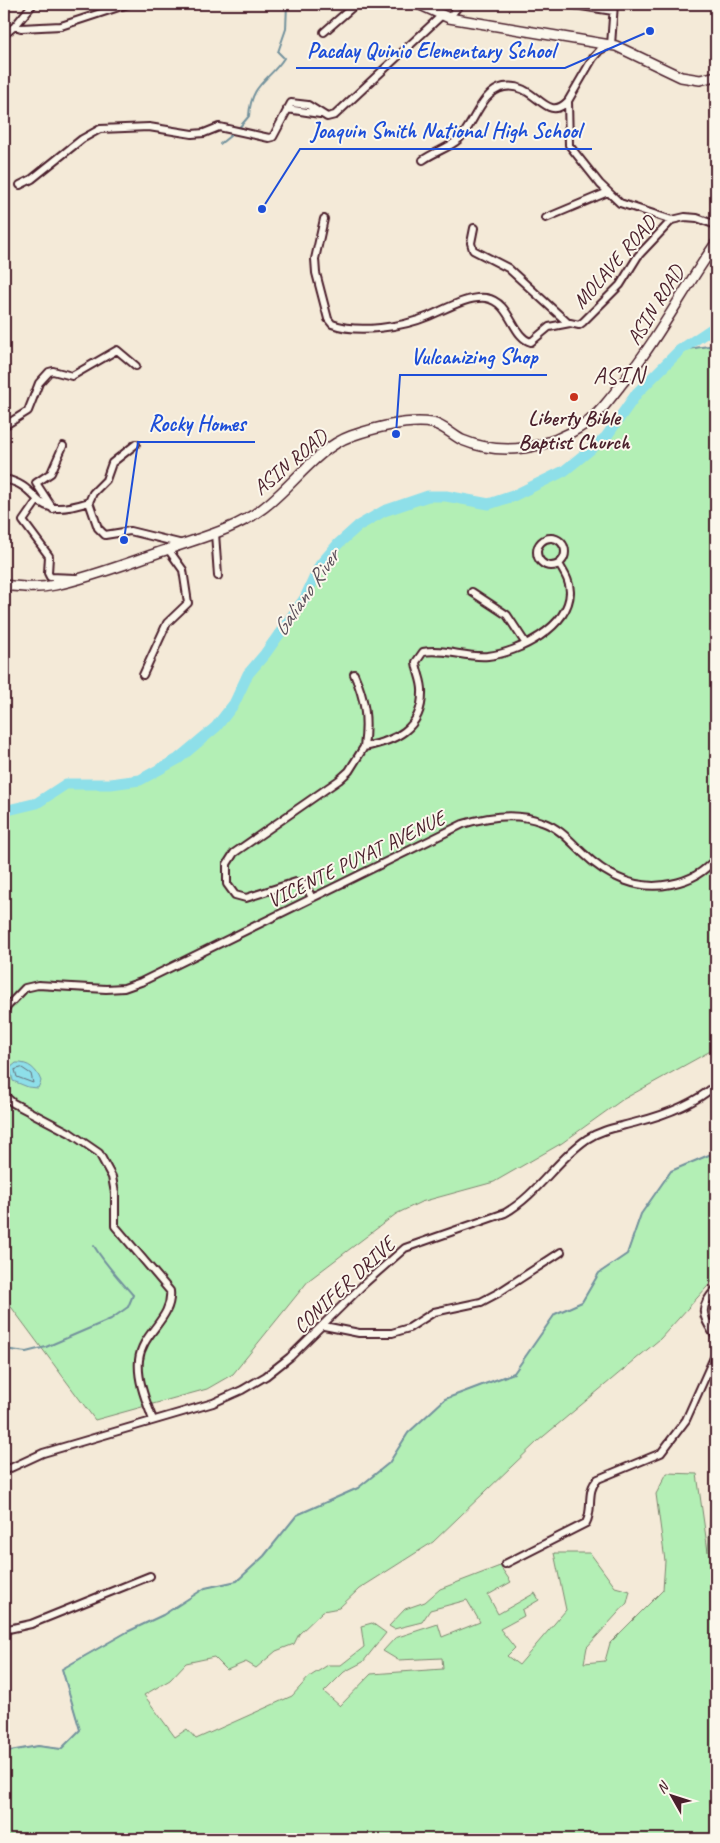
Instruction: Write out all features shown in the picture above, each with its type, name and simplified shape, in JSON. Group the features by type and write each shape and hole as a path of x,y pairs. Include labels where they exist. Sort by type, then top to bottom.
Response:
{"main road":[{"path":"418,4 445,17 610,45 628,50 681,78 700,80 716,76"},
{"name":"ASIN ROAD","path":"4,585 54,586 241,523 263,508 332,446 368,431 414,422 432,423 470,443 509,450 532,447 575,430 595,415 642,359 693,276 716,243"}],"street":[{"path":"4,35 15,26 33,4"},
{"path":"15,26 21,28 61,26 128,4"},
{"path":"324,32 356,4"},
{"path":"20,185 32,179 82,139 100,129 149,126 192,134 204,133 219,127 272,138 291,103 301,103 328,117 336,115 460,4"},
{"path":"423,160 459,139 490,94 503,88 520,87 532,92 544,106 555,108 563,106 592,58 600,50 610,45 613,7 568,4"},
{"path":"568,100 569,145 608,192 620,202 672,220 685,217 697,218 716,225"},
{"path":"546,218 608,192"},
{"name":"MOLAVE ROAD","path":"324,219 315,259 316,273 328,319 334,325 365,329 406,325 470,300 480,298 493,300 499,304 528,342 534,342 548,327 568,323 579,325 583,322 620,285 638,256 672,220"},
{"path":"474,228 471,243 472,250 508,268 568,323"},
{"path":"4,426 28,411 39,383 49,372 53,371 67,375 75,374 117,350 136,366"},
{"path":"136,444 112,463 106,480 93,493 89,502 98,528 105,535 130,530 183,544"},
{"path":"52,509 36,483 50,473 64,446"},
{"path":"4,478 16,481 44,507 52,509 69,508 89,502"},
{"path":"37,501 23,521 49,556 48,573 50,577 82,578"},
{"path":"216,533 218,576"},
{"path":"554,538 562,543 564,556 559,564 550,566 540,559 538,551 544,540 554,538"},
{"path":"143,675 154,647 167,623 188,603 183,570 168,549"},
{"path":"364,747 396,738 408,728 418,714 422,692 416,662 423,652 430,650 466,656 507,653 547,631 564,611 570,594 569,583 559,564"},
{"path":"472,592 507,615 526,644"},
{"path":"312,898 305,884 296,882 246,898 240,898 231,892 227,884 227,864 239,847 334,784 348,771 364,747 368,725 366,709 354,674"},
{"name":"VICENTE PUYAT AVENUE","path":"4,1010 18,993 25,988 38,985 106,989 124,988 141,982 463,824 499,816 524,817 542,822 570,839 600,867 619,879 643,886 664,885 694,878 716,858"},
{"name":"CONIFER DRIVE","path":"4,1471 44,1453 213,1403 242,1390 284,1362 324,1326 365,1283 405,1248 505,1213 520,1204 588,1138 604,1131 669,1112 690,1103 716,1085"},
{"path":"4,1095 13,1104 70,1133 99,1153 112,1177 115,1193 115,1226 170,1291 171,1301 166,1314 145,1343 139,1360 141,1384 153,1420"},
{"path":"324,1326 359,1333 392,1333 409,1328 434,1312 481,1302 561,1252"},
{"path":"716,1289 706,1302 703,1314 707,1327 716,1338"},
{"path":"505,1564 586,1523 589,1516 592,1487 598,1479 661,1453 686,1420 716,1353"},
{"path":"4,1630 31,1624 150,1576"}],"green space":[{"path":"716,345 716,1048 622,1100 562,1143 494,1182 421,1202 396,1214 309,1280 233,1374 207,1389 95,1420 9,1304 4,1303 4,811 37,803 66,784 111,784 140,780 178,759 216,727 234,704 248,674 265,654 305,598 320,565 338,544 358,526 384,511 428,496 446,496 489,504 513,496 564,471 606,437 637,393 680,350"},
{"path":"716,1152 716,1277 660,1339 538,1441 433,1542 359,1589 339,1608 323,1611 299,1634 294,1644 276,1651 256,1668 246,1662 227,1670 214,1657 186,1663 170,1680 144,1695 175,1737 187,1729 196,1739 292,1696 309,1677 328,1665 341,1665 364,1647 361,1626 372,1623 386,1633 363,1662 344,1672 324,1692 340,1706 371,1674 443,1669 442,1658 398,1660 383,1651 395,1638 438,1624 442,1637 480,1622 467,1600 430,1610 422,1622 394,1629 389,1626 405,1609 425,1602 440,1589 500,1566 511,1582 488,1595 498,1614 535,1593 539,1600 522,1610 524,1616 500,1629 515,1648 507,1656 519,1665 566,1610 554,1553 590,1553 615,1587 630,1591 627,1603 587,1647 584,1663 605,1661 610,1643 663,1590 665,1561 656,1494 667,1473 697,1474 708,1552 712,1490 716,1488 716,1839 4,1839 4,1752 38,1746 61,1749 80,1730 62,1669 127,1632 163,1615 205,1588 237,1581 264,1556 297,1515 358,1488 389,1463 408,1433 445,1399 514,1373 555,1314 582,1302 599,1273 627,1254 641,1214 671,1171"}],"water":[{"path":"16,1063 29,1065 35,1070 41,1081 38,1088 28,1087 13,1081 10,1068"}],"waterway":[{"path":"238,129 249,116 250,105 257,89 284,58 278,52 286,29 287,4"},
{"path":"220,144 235,132"},
{"name":"Galiano River","path":"4,811 37,803 66,784 111,784 140,780 178,759 216,727 234,704 248,674 265,654 305,598 320,565 338,544 358,526 384,511 428,496 446,496 489,504 513,496 564,471 606,437 637,393 680,350 716,326"},
{"path":"680,350 716,345"},
{"path":"4,1752 38,1746 61,1749 80,1730 62,1669 127,1632 163,1615 205,1588 237,1581 264,1556 297,1515 358,1488 389,1463 408,1433 445,1399 514,1373 555,1314 582,1302 599,1273 627,1254 641,1214 671,1171 716,1152"},
{"path":"4,1349 26,1352 46,1347 111,1319 128,1307 133,1295 107,1265 94,1246"}],"place":[{"name":"Pacday Quinio Elementary School","path":"650,31"},
{"name":"Joaquin Smith National High School","path":"262,209"},
{"name":"Liberty Bible Baptist Church","path":"574,397"},
{"name":"Vulcanizing Shop","path":"396,434"},
{"name":"Rocky Homes","path":"124,540"}],"district":[{"name":"ASIN","path":"619,375"}]}
